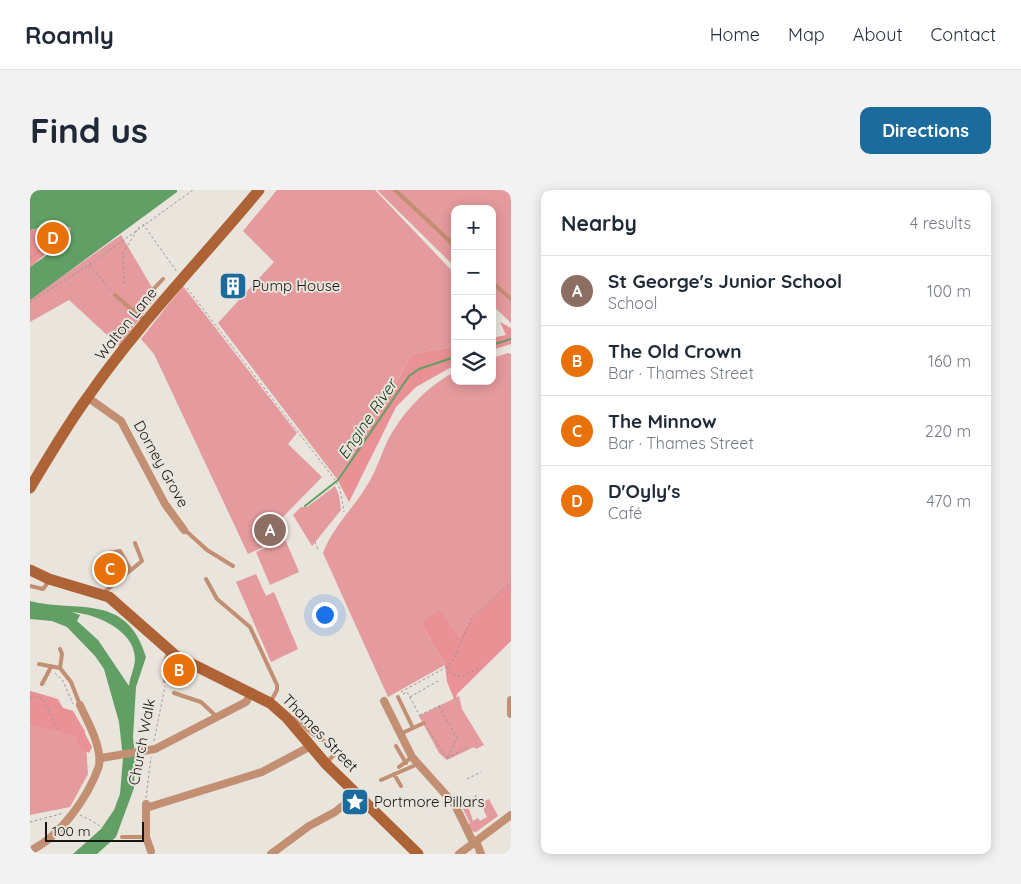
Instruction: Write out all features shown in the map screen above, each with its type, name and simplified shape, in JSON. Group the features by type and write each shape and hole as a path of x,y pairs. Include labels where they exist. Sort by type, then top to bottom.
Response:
{"street":[{"name":"Walton Lane","path":"30,488 87,398 146,322 259,190"},
{"name":"Dorney Grove","path":"87,398 121,421 165,504 184,530"},
{"name":"Thames Street","path":"30,570 49,578 102,594 133,617 169,651 252,692 270,703 285,716 326,764 413,852"},
{"path":"100,758 152,749 246,702 252,692"},
{"path":"511,700 511,714"},
{"path":"384,701 400,734 409,760 418,764 457,810 481,854"},
{"path":"30,851 49,838 74,812 95,778 100,758 94,735 78,707"},
{"name":"Church Walk","path":"150,851 146,838 146,806 186,796 262,772 312,746"},
{"path":"271,854 309,826 335,812 357,794"},
{"path":"459,854 511,815"}],"lane":[{"path":"395,190 451,242"},
{"path":"133,311 163,279"},
{"path":"496,286 511,299"},
{"path":"115,294 146,322"},
{"path":"184,530 207,550 233,566"},
{"path":"102,594 142,561 135,543"},
{"path":"110,553 120,551 130,569"},
{"path":"30,586 43,589 46,587 49,578"},
{"path":"206,579 217,599 252,628 277,685 277,690 270,703"},
{"path":"60,649 62,654 60,668 71,682 78,707"},
{"path":"165,680 164,664 169,651"},
{"path":"39,664 50,669 60,668"},
{"path":"42,684 50,669"},
{"path":"174,693 201,702 217,717"},
{"path":"398,697 413,728"},
{"path":"285,716 298,720 309,731 322,738 334,753 326,764"},
{"path":"400,734 424,723"},
{"path":"396,746 409,760 399,767"},
{"path":"381,780 418,764"},
{"path":"394,774 401,786"},
{"path":"122,837 146,838"}],"path":[{"path":"30,302 89,265 143,224 193,190"},
{"path":"143,224 182,281 335,480 344,506 344,512"},
{"path":"124,284 123,253 140,227"},
{"path":"30,258 51,242"},
{"path":"89,265 115,294"},
{"path":"315,542 318,550"},
{"path":"401,692 447,666 457,653 471,619 511,581"},
{"path":"447,666 453,675 462,677 481,667"},
{"path":"50,669 62,681 78,707"},
{"name":"Church Walk","path":"146,806 152,749 165,693 165,680"},
{"path":"410,697 438,681"},
{"path":"407,692 446,758"},
{"path":"30,698 34,696 43,699 58,731"},
{"path":"420,716 443,704"},
{"path":"439,706 457,738 446,758"},
{"path":"446,758 468,747"},
{"path":"468,779 481,772"},
{"path":"457,810 474,801 476,795"},
{"path":"103,830 114,837"}],"shaded area":[{"path":"30,190 177,190 177,192 30,300 30,267 60,244 66,238 71,228 59,224 30,230"},
{"path":"277,190 375,190 451,270 451,347 412,354 383,407 337,479 218,323 274,262 243,231"},
{"path":"377,190 511,190 511,323 496,309 496,205 451,205 451,263"},
{"path":"59,224 71,228 70,234 30,267 30,230"},
{"path":"121,235 157,296 119,346 69,300 30,322 30,299"},
{"path":"183,286 297,433 288,444 322,477 280,520 272,513 285,537 248,554 154,354 141,339"},
{"path":"500,322 511,328 511,344 496,349 496,337 506,335"},
{"path":"451,347 451,367 416,387 396,407 349,502 337,479 383,407 412,354"},
{"path":"508,353 511,354 511,581 471,619 459,640 421,623 445,665 388,697 323,553 332,534 369,482 388,440 408,410 425,393 451,374 451,385 496,385 496,357"},
{"path":"335,486 339,495 341,510 312,546 293,515 301,507 307,507"},
{"path":"285,539 299,572 270,585 256,552"},
{"path":"256,574 266,596 274,592 298,649 271,662 236,582"},
{"path":"511,581 511,641 457,694 455,701 447,682 445,665 421,623 440,610 459,639 471,619"},
{"path":"30,601 98,609 113,614 126,623 137,636 146,657 136,687 133,737 135,755 134,788 116,837 97,854 73,854 101,829 114,810 120,794 123,758 119,722 104,669 95,656 67,627 52,621 30,619","holes":["72,612 82,613 112,625 128,639 133,648 135,658 129,686 98,640 77,621 80,615"]},
{"path":"30,691 58,699 63,708 73,711 85,731 88,774 70,807 30,815"},
{"path":"30,691 54,698 63,708 73,711 92,747 89,753 81,749 75,735 30,724"},
{"path":"459,696 462,709 484,745 476,749 474,747 447,760 439,753 419,716"},
{"path":"489,799 498,816 476,832 471,831 468,825 470,823 463,809 468,806 473,821 478,818 480,821 487,817 484,811 484,801"}],"waterway":[{"name":"Engine River","path":"496,344 511,339"},
{"name":"Engine River","path":"305,506 338,480 409,376 419,369 451,358"}],"place":[{"name":"D'Oyly's","path":"53,238"},
{"name":"Pump House","path":"233,286"},
{"name":"St George's Junior School","path":"270,530"},
{"name":"The Minnow","path":"110,569"},
{"name":"The Old Crown","path":"179,670"},
{"name":"Portmore Pillars","path":"355,802"}]}
